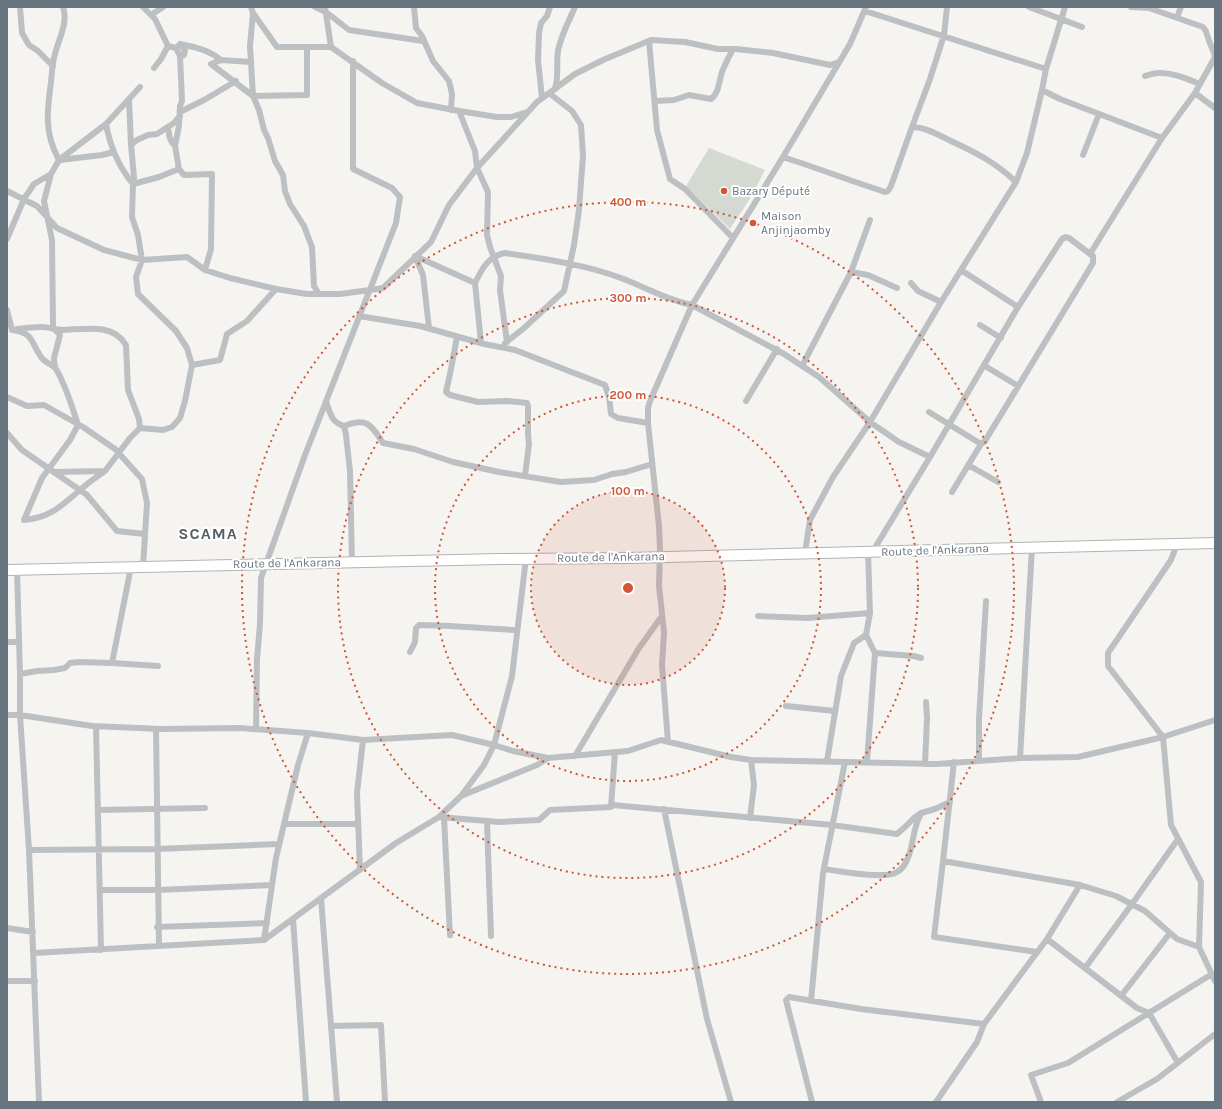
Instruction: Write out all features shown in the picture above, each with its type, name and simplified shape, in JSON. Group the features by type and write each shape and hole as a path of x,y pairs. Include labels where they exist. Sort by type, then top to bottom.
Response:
{"main road":[{"name":"Route de l'Ankarana","path":"12,570 1215,543"}],"street":[{"path":"20,7 22,33 29,45 38,51 53,66"},
{"path":"58,160 51,143 47,113 54,58 64,23 63,7"},
{"path":"143,7 155,19 168,46"},
{"path":"150,14 163,7"},
{"path":"315,7 325,10 349,30 424,40"},
{"path":"414,7 416,28 424,40 432,61 449,81 452,94 451,110"},
{"path":"542,98 538,60 539,33 541,23 548,16 550,7"},
{"path":"555,89 557,82 558,50 565,28 575,7"},
{"path":"783,157 855,181 862,185 885,192 888,191 930,79 944,35 947,7"},
{"path":"1030,7 1082,27"},
{"path":"805,552 810,520 833,477 870,422 941,302 1016,182 1027,154 1046,69 1065,7"},
{"path":"1090,254 1162,138 1195,93 1215,56 1206,30 1203,27 1149,8 1131,7"},
{"path":"1177,17 1181,7"},
{"path":"668,742 662,665 664,632 659,586 660,526 652,464 648,408 692,305 783,157 850,44 865,9 1046,69"},
{"path":"252,10 277,47 331,47 382,82 417,103 497,117 511,117 529,111"},
{"path":"252,10 250,46 253,96 275,161 283,175 285,191 290,204 304,226 312,247 314,286 319,294"},
{"path":"325,10 331,47"},
{"path":"7,191 37,206 57,228 104,250 142,260 187,257 205,270 230,278 276,289 307,294 340,294 383,288 431,242 449,204 477,168 529,111 542,98 576,74 603,60 652,40 685,42 718,49 773,53 830,65 839,62"},
{"path":"649,41 658,130 670,178 685,189 733,238"},
{"path":"168,46 204,50 215,54 221,60"},
{"path":"154,68 168,46"},
{"path":"178,46 185,50 184,55 180,56 182,92 179,126 175,146 179,169 184,175 212,174 211,249 205,270"},
{"path":"251,62 221,60 211,64 253,96 307,95 306,47"},
{"path":"655,101 674,100 689,95 711,99 717,91 722,72 733,49"},
{"path":"256,729 257,659 260,624 261,578 305,455 396,223 400,197 392,188 353,169 353,61"},
{"path":"1145,76 1158,73 1167,74 1187,78 1200,84"},
{"path":"131,145 137,140 168,127 180,114 236,82"},
{"path":"129,99 134,177 132,217 138,235 142,260 136,277 138,294 176,331 187,348 192,365 185,401 180,418 172,427 163,430 140,428 130,438 104,471 65,504 51,513 37,519 24,520 42,478 70,440 78,425 70,400 55,368 54,358 60,335 54,329 52,240 44,201 51,174 58,160 106,124 140,87"},
{"path":"1042,90 1060,99 1162,138"},
{"path":"1195,93 1215,108"},
{"path":"500,347 523,329 564,291 571,263 579,210 583,155 581,125 572,111 549,94"},
{"path":"459,111 475,151 477,168 488,192 487,235 501,276 500,290 506,342"},
{"path":"1084,155 1099,114"},
{"path":"106,124 114,152 122,170 133,184"},
{"path":"168,127 171,143 175,146"},
{"path":"912,127 917,127 932,132 975,151 1004,171 1016,182"},
{"path":"158,132 169,137"},
{"path":"58,160 102,155 114,152"},
{"path":"133,184 159,177 179,169"},
{"path":"7,239 24,199 34,184 51,174"},
{"path":"802,366 851,272 870,220"},
{"path":"867,762 875,653 866,635 870,613 870,551 950,426 1018,307 1062,239 1066,237 1069,238 1093,256 1093,263 952,492"},
{"path":"481,343 475,283 486,264 497,255 505,253 571,263 621,278 677,302 692,305 777,349 819,377 870,422 899,442 930,458"},
{"path":"415,256 475,283"},
{"path":"415,256 423,275 429,328"},
{"path":"961,270 1018,307"},
{"path":"851,272 868,275 897,288"},
{"path":"912,283 918,291 941,302"},
{"path":"192,365 220,360 227,334 247,321 276,289"},
{"path":"7,310 12,330"},
{"path":"359,316 429,328 481,343 515,350 605,385 610,397 612,414 618,418 648,423"},
{"path":"980,325 1001,338"},
{"path":"12,330 42,327 54,329 93,328 109,331 122,338 126,344 126,377 128,390 139,419 140,428"},
{"path":"12,330 22,331 29,335 42,359 55,368"},
{"path":"457,336 452,370 446,392 450,395 478,402 507,401 527,403 529,444 525,476"},
{"path":"746,401 777,349"},
{"path":"985,366 1018,386"},
{"path":"7,397 27,406 44,406 78,425 115,449 142,479 147,503 143,567"},
{"path":"326,402 333,420 337,424 344,426 354,421 365,423 373,428 383,443 414,449 453,462 525,476 561,482 577,482 594,480 652,464"},
{"path":"929,412 981,444"},
{"path":"344,426 350,471 352,562"},
{"path":"7,433 22,450 88,495 117,531 145,534"},
{"path":"968,465 998,482"},
{"path":"54,472 104,471"},
{"path":"1177,544 1171,560 1108,653 1108,666 1163,737 1171,825 1201,882 1200,947 1215,981"},
{"path":"1020,758 1032,547"},
{"path":"34,953 264,940 396,843 442,818 461,796 484,765 494,745 512,676 526,558"},
{"path":"112,663 130,567"},
{"path":"12,570 19,642 20,715 34,953 39,1100 33,1102"},
{"path":"979,760 979,718 986,601"},
{"path":"758,616 807,618 870,613"},
{"path":"576,756 639,648 662,616"},
{"path":"410,652 415,642 416,628 418,625 446,625 482,629 517,630"},
{"path":"827,762 841,676 854,643 866,635"},
{"path":"7,642 19,642"},
{"path":"875,653 914,656 921,658"},
{"path":"20,674 65,668 70,663 80,662 158,666"},
{"path":"925,764 927,719 926,702"},
{"path":"786,706 835,711"},
{"path":"7,715 20,715 96,727 156,729 240,728 308,733 363,740 452,735 513,751 548,758 628,751 661,740 731,758 751,760 925,764 1020,758 1078,758 1163,737 1215,720"},
{"path":"96,727 101,950"},
{"path":"156,729 159,946"},
{"path":"264,940 279,844 298,765 308,733"},
{"path":"360,870 357,793 363,740"},
{"path":"612,805 615,752"},
{"path":"461,796 537,765 548,758"},
{"path":"750,818 754,786 751,760"},
{"path":"811,1001 824,869 845,762"},
{"path":"954,762 934,937 1037,952"},
{"path":"442,818 487,822 539,820 550,810 611,807 612,805 832,825 897,834 914,818 922,813 950,802"},
{"path":"98,810 205,808"},
{"path":"664,809 707,1018 731,1102"},
{"path":"824,869 846,873 886,876 897,872 905,864 909,855 915,824 922,813"},
{"path":"442,818 450,935"},
{"path":"487,822 492,936"},
{"path":"284,824 358,824"},
{"path":"1085,968 1178,839"},
{"path":"28,850 99,848 157,849 279,844"},
{"path":"943,861 1080,885 1116,896 1145,911 1177,939 1200,947"},
{"path":"100,890 158,890 272,885"},
{"path":"936,1102 977,1042 984,1024 1047,939 1080,885"},
{"path":"321,898 337,1102"},
{"path":"293,919 306,1102"},
{"path":"158,927 266,923"},
{"path":"7,928 32,932"},
{"path":"1121,996 1170,933"},
{"path":"1047,939 1137,1008 1148,1013 1178,1063"},
{"path":"1041,1102 1031,1075 1068,1063 1212,974"},
{"path":"7,981 35,982"},
{"path":"812,1102 786,1000 789,997 861,1009 984,1024"},
{"path":"331,1026 381,1025 385,1102"},
{"path":"1117,1102 1158,1079 1215,1034"}],"shaded area":[{"path":"709,148 765,170 751,197 730,229 686,186"}],"place":[{"name":"Bazary Député","path":"724,191"},
{"name":"Maison Anjinjaomby","path":"753,223"}],"district":[{"name":"SCAMA","path":"208,533"}]}
